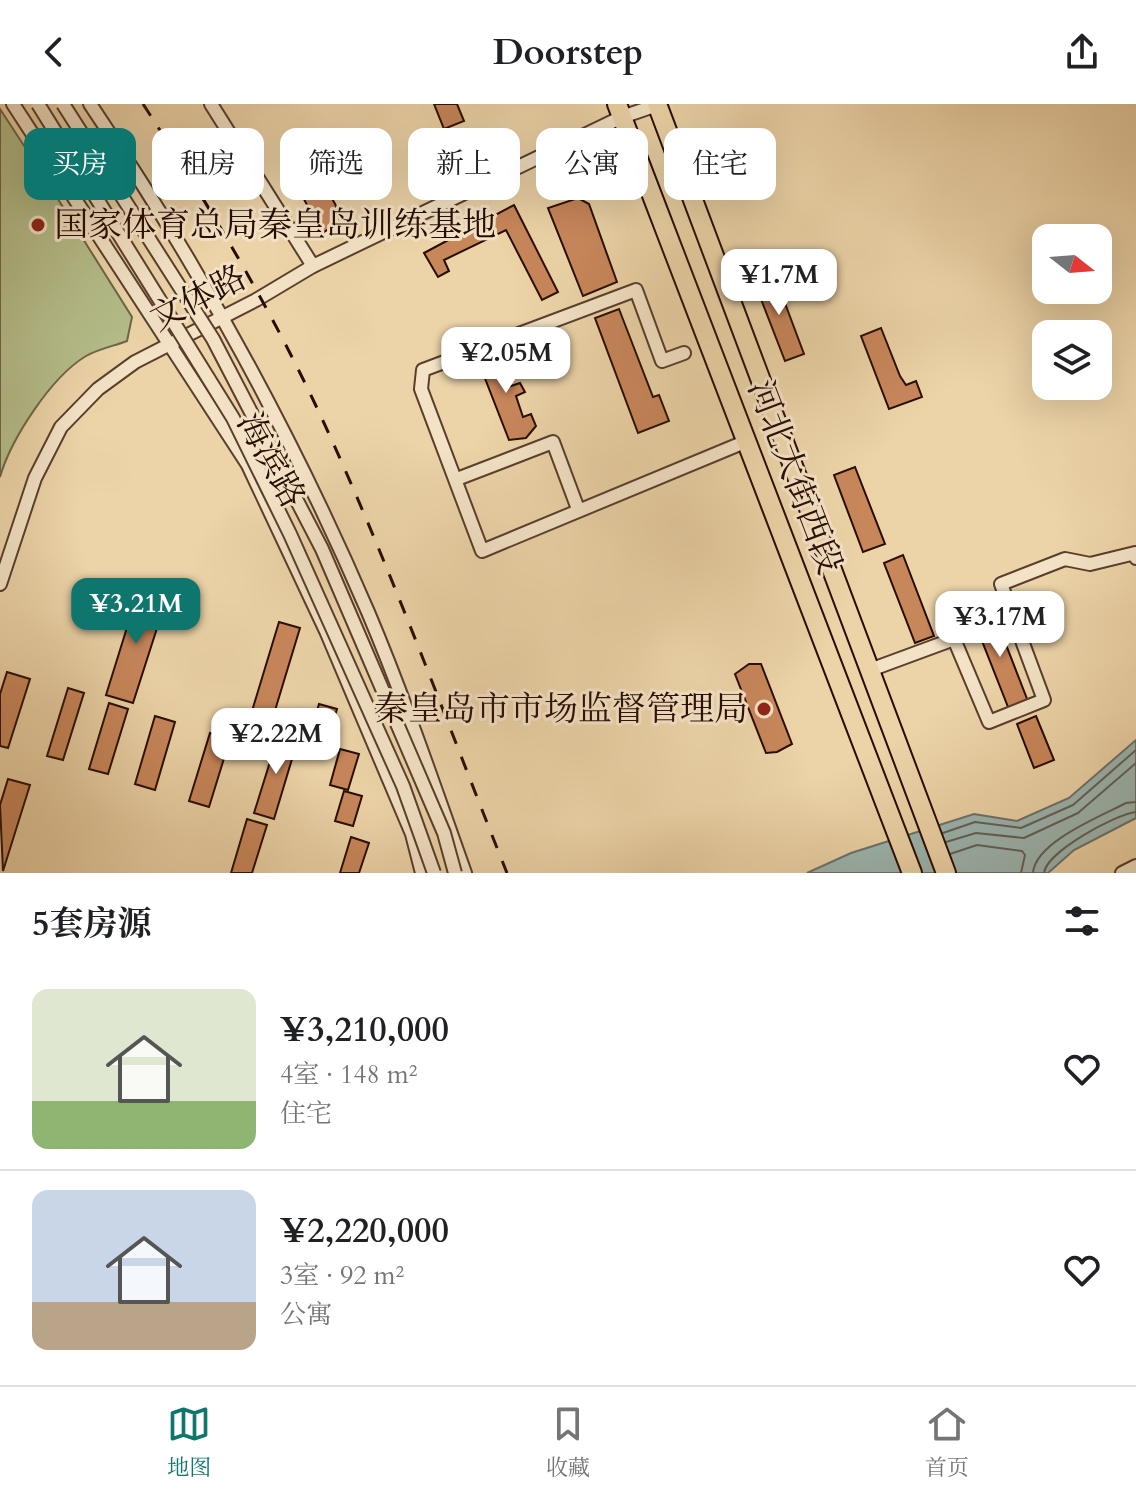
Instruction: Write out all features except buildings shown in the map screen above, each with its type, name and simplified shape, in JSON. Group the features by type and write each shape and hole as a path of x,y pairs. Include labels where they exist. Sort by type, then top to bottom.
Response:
{"highway":[{"name":"河北大街西段","path":"657,104 946,873"},
{"name":"河北大街西段","path":"620,110 912,873"}],"street":[{"name":"海滨路","path":"13,104 248,465 326,631 412,834 422,873"},
{"name":"海滨路","path":"38,104 233,418 290,534 403,786 434,873"},
{"name":"海滨路","path":"63,104 213,339 322,549 444,833 455,873"},
{"name":"海滨路","path":"90,104 222,318 278,422 368,613 465,873"},
{"path":"211,104 313,266"},
{"name":"文体路","path":"1,580 35,478 61,427 98,389 135,362 222,318 313,266 620,110 657,104"},
{"path":"684,353 662,361 636,290 423,370 421,389 482,551 747,441"},
{"path":"457,479 553,442 578,509"},
{"path":"870,670 954,639 989,722 1044,700 1001,584 1065,559 1090,564 1135,553 1136,558"},
{"path":"1122,873 1136,866"}],"green space":[{"name":"国家体育总局秦皇岛训练基地","path":"0,109 24,146 24,200 59,200 132,317 127,341 86,356 46,393 13,445 0,477"}],"water":[{"path":"1136,740 1136,818 1074,850 1048,873 807,873 851,853 974,814 1017,821 1069,798"}],"railway":[{"path":"143,104 235,253 317,408 392,581 507,873"}],"place":[{"name":"国家体育总局秦皇岛训练基地","path":"38,225"},
{"name":"秦皇岛市市场监督管理局","path":"764,709"}]}
